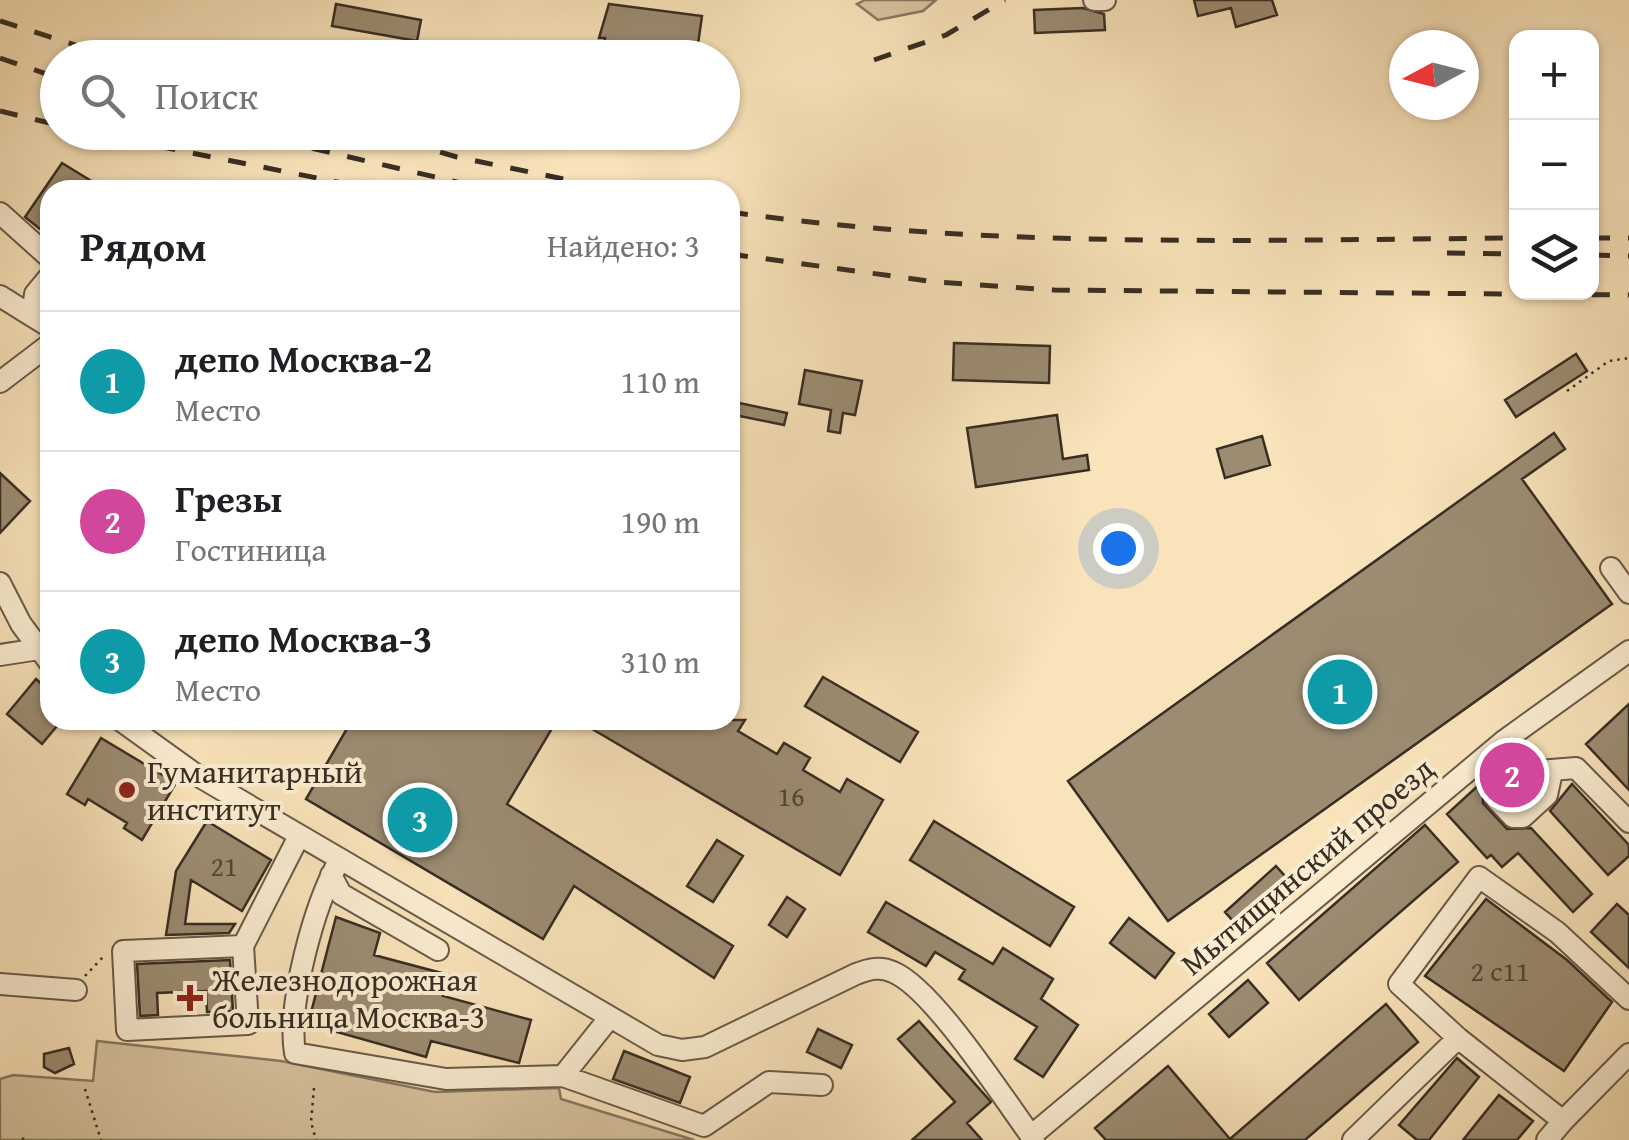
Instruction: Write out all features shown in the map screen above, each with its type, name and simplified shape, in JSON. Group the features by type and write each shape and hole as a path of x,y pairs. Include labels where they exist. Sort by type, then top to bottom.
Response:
{"street":[{"path":"1094,0 1105,0"},
{"path":"0,213 40,249"},
{"path":"40,288 35,294 40,317"},
{"path":"0,296 40,321"},
{"path":"0,382 40,352"},
{"path":"1611,568 1629,594"},
{"path":"0,583 40,649"},
{"name":"Мытищинский проезд","path":"1032,1138 1505,740 1629,650"},
{"path":"0,654 40,656"},
{"path":"134,730 195,774 299,836 335,868 658,1046 682,1050 704,1047 856,974 874,968 890,970 923,992 1032,1138"},
{"path":"1505,740 1528,766 1552,772 1576,768 1629,822"},
{"path":"1496,799 1513,817 1523,817 1547,795 1552,772"},
{"path":"243,946 124,951 127,1030 248,1024 243,946 299,836"},
{"path":"335,868 341,894 438,950"},
{"path":"335,868 318,911 291,1027 296,1053 446,1079 563,1076 704,1126 769,1082 822,1085"},
{"path":"1563,1121 1458,1038 1399,984 1479,877 1557,932 1629,999"},
{"path":"0,984 76,990"},
{"path":"563,1076 610,1017"},
{"path":"1352,1140 1458,1038"},
{"path":"1547,1140 1629,1054"}],"path":[{"path":"1567,391 1609,361 1629,358"},
{"path":"76,990 95,961 124,951"},
{"path":"314,1088 311,1122 316,1140"},
{"path":"86,1089 101,1140"}],"shaded area":[{"path":"865,0 936,0 923,11 878,20 857,4"},
{"path":"97,1041 281,1061 435,1092 559,1088 561,1099 694,1140 0,1140 0,1079 13,1075 93,1081"}],"building":[{"path":"1194,0 1272,0 1277,15 1236,27 1231,8 1198,16"},
{"path":"336,4 421,20 417,40 332,26"},
{"path":"609,4 702,16 699,40 599,38"},
{"path":"1083,8 1104,14 1105,30 1035,33 1034,10"},
{"path":"62,163 90,180 50,180"},
{"path":"40,195 40,229 25,217"},
{"path":"954,343 1050,346 1049,383 953,380"},
{"path":"1576,354 1587,371 1516,417 1505,400"},
{"path":"805,370 862,381 855,415 843,413 840,433 828,431 831,410 799,404"},
{"path":"740,403 787,413 784,425 740,416"},
{"path":"1057,415 1063,459 1087,455 1089,470 976,487 967,428"},
{"path":"1554,433 1565,449 1522,479 1612,604 1168,921 1068,781"},
{"path":"1262,436 1270,465 1225,478 1217,449"},
{"path":"0,473 30,501 0,533"},
{"path":"823,677 918,732 900,762 805,706"},
{"path":"36,679 40,682 40,730 54,730 42,744 7,714"},
{"path":"1629,704 1629,790 1586,744"},
{"path":"346,730 551,730 507,804 733,946 714,978 574,886 543,939 306,799"},
{"path":"594,730 739,730 777,754 784,743 810,758 803,770 840,792 847,779 883,800 840,875"},
{"path":"101,738 176,783 142,840 124,828 127,823 88,799 85,805 67,794"},
{"path":"1505,761 1533,789 1518,803 1505,789 1492,786 1483,794 1483,803 1507,829 1531,828 1592,894 1573,912 1518,853 1502,867 1491,855 1487,858 1447,814"},
{"path":"1572,784 1629,845 1629,856 1608,875 1550,811"},
{"path":"207,821 271,860 242,911 191,880 185,924 235,924 229,933 166,935 176,871"},
{"path":"934,821 1074,907 1050,946 910,860"},
{"path":"1425,825 1458,862 1299,1000 1267,963"},
{"path":"717,840 743,856 713,902 687,886"},
{"path":"1276,866 1293,885 1242,931 1225,912"},
{"path":"787,897 805,909 787,937 769,925"},
{"path":"1486,899 1567,960 1612,1002 1564,1071 1425,976"},
{"path":"886,902 993,964 1003,948 1053,979 1041,999 1078,1025 1043,1077 1015,1059 1037,1027 959,979 965,970 935,952 926,966 868,932"},
{"path":"1617,904 1629,915 1629,968 1591,932"},
{"path":"336,917 380,933 374,955 449,975 443,996 531,1020 519,1063 431,1041 426,1057 308,1024"},
{"path":"1129,918 1174,953 1155,978 1110,943"},
{"path":"230,960 233,1011 207,1012 206,991 157,993 158,1015 140,1016 137,964"},
{"path":"1248,980 1268,1003 1229,1037 1209,1014"},
{"path":"1386,1004 1418,1042 1305,1140 1106,1140 1095,1128 1168,1066 1230,1139"},
{"path":"919,1021 991,1102 967,1123 982,1140 912,1140 955,1102 898,1039"},
{"path":"818,1029 852,1045 841,1068 807,1052"},
{"path":"69,1048 74,1064 55,1073 44,1067 44,1054"},
{"path":"624,1051 690,1077 680,1103 613,1079"},
{"path":"1457,1058 1479,1077 1429,1140 1417,1140 1399,1125"},
{"path":"1499,1095 1533,1121 1517,1140 1463,1140"}],"railway":[{"path":"874,60 946,35 1005,0"},
{"path":"0,21 60,40"},
{"path":"0,58 40,72"},
{"path":"0,111 40,121"},
{"path":"177,150 327,180"},
{"path":"319,150 448,180"},
{"path":"433,150 569,180"},
{"path":"740,213 828,224 1024,237 1509,238"},
{"path":"1599,238 1629,238"},
{"path":"1447,253 1509,254"},
{"path":"740,255 936,282 1054,290 1629,295"},
{"path":"1599,255 1629,256"}],"place":[{"name":"депо Москва-2","path":"1340,692"},
{"name":"Грезы","path":"1512,775"},
{"name":"Гуманитарный институт","path":"127,790"},
{"name":"депо Москва-3","path":"420,820"},
{"name":"Железнодорожная больница Москва-3","path":"190,998"}]}
